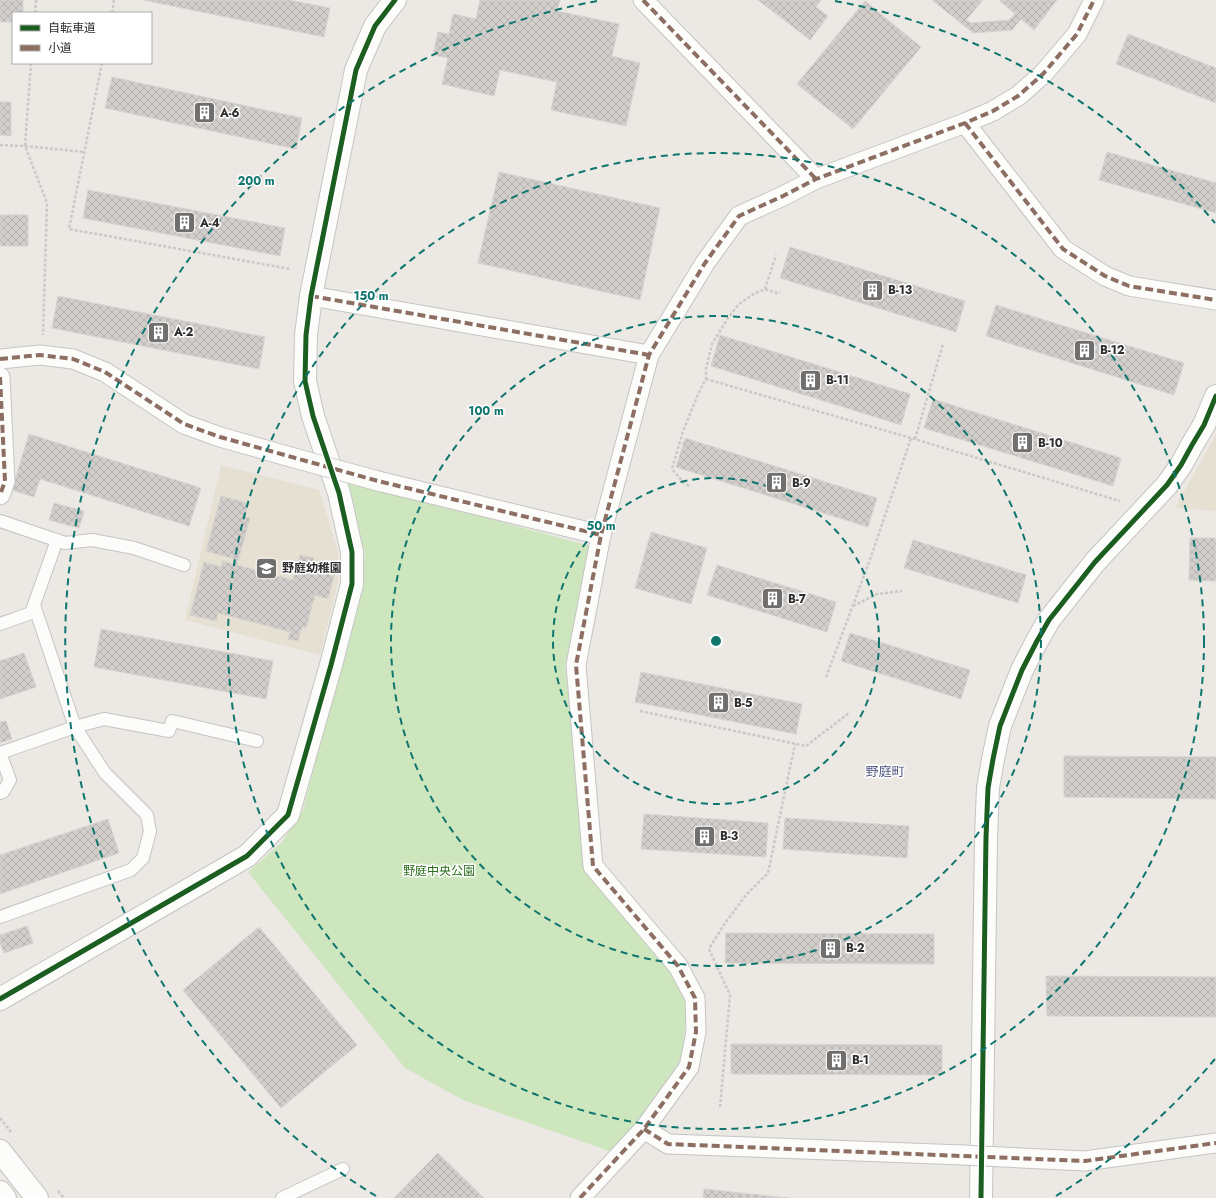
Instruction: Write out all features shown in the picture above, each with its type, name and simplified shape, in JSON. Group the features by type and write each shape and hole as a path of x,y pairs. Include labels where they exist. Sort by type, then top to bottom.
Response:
{"street":[{"path":"0,999 247,856 288,815 331,665 352,584 352,552 339,494 314,416 305,381 306,335 311,296 356,70 375,26 395,0"},
{"path":"643,0 816,179"},
{"path":"580,1198 644,1129 689,1067 696,1032 695,998 678,966 592,866 576,665 601,536 648,355 705,262 739,216 816,179 993,111 1018,96 1043,74 1077,34 1094,0"},
{"path":"965,123 1063,249 1105,276 1129,286 1216,300"},
{"path":"311,296 648,355"},
{"path":"0,359 42,356 73,359 105,372 184,424 220,437 378,481 601,536"},
{"path":"0,377 5,481 0,495"},
{"path":"981,1198 986,837 988,788 1000,726 1022,670 1049,620 1095,562 1167,485 1204,425 1216,396"},
{"path":"644,1129 668,1144 1085,1161 1216,1143"},
{"path":"0,1151 37,1198"},
{"path":"0,1192 5,1198"}],"lane":[{"path":"0,520 65,543 92,540 134,548 184,565"},
{"path":"0,624 31,613 57,540"},
{"path":"0,917 131,870 143,858 150,831 147,815 105,773 74,727 34,605"},
{"path":"0,793 3,792 10,780 0,753 74,727 104,719 169,731 172,722 257,741"},
{"path":"282,1198 343,1169"}],"path":[{"path":"35,12 36,0"},
{"path":"112,12 114,0"},
{"path":"31,64 25,146 47,203 42,356"},
{"path":"102,64 69,229 290,269"},
{"path":"0,145 85,152"},
{"path":"765,289 776,255"},
{"path":"689,486 683,482 672,469 683,431 706,379 706,369 712,344 728,318 739,304 752,295 765,289 777,293 780,292"},
{"path":"915,439 943,344"},
{"path":"706,379 1120,500"},
{"path":"826,677 871,557 911,438"},
{"path":"853,606 877,594 902,591"},
{"path":"640,712 806,746 849,713"},
{"path":"720,1107 730,995 708,949 746,895 768,873 795,744"}],"shaded area":[{"path":"1216,434 1216,511 1175,508"},
{"name":"野庭幼稚園","path":"221,465 319,490 338,552 338,583 320,655 185,620"}],"green space":[{"name":"野庭中央公園","path":"344,479 590,546 565,666 588,870 673,969 687,998 683,1053 664,1093 615,1153 463,1100 405,1068 248,872 281,843 303,810 361,587 365,553"}],"building":[{"path":"0,0 23,0 23,12 12,12 12,22 0,22"},
{"path":"143,0 289,0 330,8 324,37"},
{"path":"480,0 560,0 557,11 619,24 612,56 640,63 626,126 551,110 557,82 500,70 494,96 442,84 448,58 433,55 438,32 449,34 453,14 476,19"},
{"path":"758,0 821,0 816,7 828,16 810,40"},
{"path":"932,0 983,0 966,20 971,23 1009,20 1015,14 999,0 1057,0 1034,30 1021,19 1012,30 973,33"},
{"path":"865,1 921,47 853,129 797,84"},
{"path":"1128,34 1216,68 1216,103 1116,64"},
{"name":"A-6","path":"112,77 302,118 296,149 105,108"},
{"path":"0,102 11,102 11,136 0,135"},
{"path":"1107,152 1216,183 1216,213 1099,180"},
{"path":"499,172 660,208 640,300 478,263"},
{"name":"A-4","path":"88,190 285,228 280,256 83,218"},
{"path":"0,215 28,215 28,246 0,246"},
{"name":"B-13","path":"790,247 965,301 956,332 780,278"},
{"name":"A-2","path":"58,296 265,337 259,369 52,328"},
{"name":"B-12","path":"996,305 1184,363 1174,395 986,336"},
{"name":"B-11","path":"720,335 910,394 901,425 711,366"},
{"name":"B-10","path":"933,399 1121,458 1113,486 924,428"},
{"path":"29,434 201,488 189,526 40,479 34,497 12,490"},
{"name":"B-9","path":"685,438 877,498 868,527 676,467"},
{"path":"221,496 248,503 245,517 250,518 237,565 293,580 300,555 314,558 311,570 334,576 328,599 315,595 306,628 302,627 298,641 288,639 290,632 218,613 216,621 190,615 204,562 221,567 222,561 233,564 234,559 206,551"},
{"path":"54,503 84,511 79,528 49,520"},
{"path":"651,532 707,548 691,604 635,588"},
{"path":"1190,538 1216,538 1216,581 1189,580"},
{"path":"913,540 1026,575 1018,603 904,568"},
{"name":"B-7","path":"717,565 836,602 827,632 707,595"},
{"path":"101,629 273,661 266,699 94,667"},
{"path":"850,633 970,670 961,699 841,661"},
{"path":"24,653 36,687 0,699 0,661"},
{"name":"B-5","path":"641,672 802,704 796,734 635,702"},
{"path":"6,721 12,739 0,743 0,722"},
{"path":"1064,756 1216,757 1216,799 1064,797"},
{"name":"B-3","path":"644,814 768,823 766,857 641,849"},
{"path":"785,818 909,826 907,858 783,849"},
{"path":"108,819 119,853 0,894 0,855"},
{"path":"27,926 33,943 4,953 0,942 0,935"},
{"path":"259,927 357,1045 281,1108 183,990"},
{"name":"B-2","path":"726,933 934,934 934,964 725,963"},
{"path":"1046,976 1216,977 1216,1017 1047,1016"},
{"name":"B-1","path":"731,1044 942,1045 942,1075 731,1074"},
{"path":"438,1153 484,1198 394,1198"},
{"path":"704,1189 788,1198 703,1198"}],"marked path":[{"path":"643,0 816,179"},
{"path":"0,359 40,355 73,359 105,372 184,424 220,437 378,481 601,535 649,355 705,263 739,216 816,179 993,111 1018,96 1043,74 1077,34 1094,0"},
{"path":"965,123 1063,249 1105,276 1129,286 1216,300"},
{"path":"311,296 649,355"},
{"path":"0,377 5,481 0,495"},
{"path":"580,1198 644,1129 689,1067 696,1032 695,998 678,966 593,866 576,665 601,535"},
{"path":"644,1129 668,1144 1085,1161 1216,1143"}],"cycle path":[{"path":"0,999 247,856 288,815 331,665 352,584 352,552 339,493 313,416 305,381 306,335 311,296 356,70 375,26 395,0"},
{"path":"981,1198 986,837 988,788 1000,726 1022,670 1049,620 1095,562 1167,485 1181,465 1204,425 1216,396"}],"place":[{"name":"A-6","path":"204,113"},
{"name":"A-4","path":"184,223"},
{"name":"B-13","path":"873,290"},
{"name":"A-2","path":"158,332"},
{"name":"B-12","path":"1085,350"},
{"name":"B-11","path":"811,380"},
{"name":"B-10","path":"1023,443"},
{"name":"B-9","path":"776,483"},
{"name":"野庭幼稚園","path":"267,568"},
{"name":"B-7","path":"772,599"},
{"name":"B-5","path":"718,703"},
{"name":"B-3","path":"705,836"},
{"name":"B-2","path":"830,948"},
{"name":"B-1","path":"836,1060"}],"district":[{"name":"野庭町","path":"885,771"}]}
